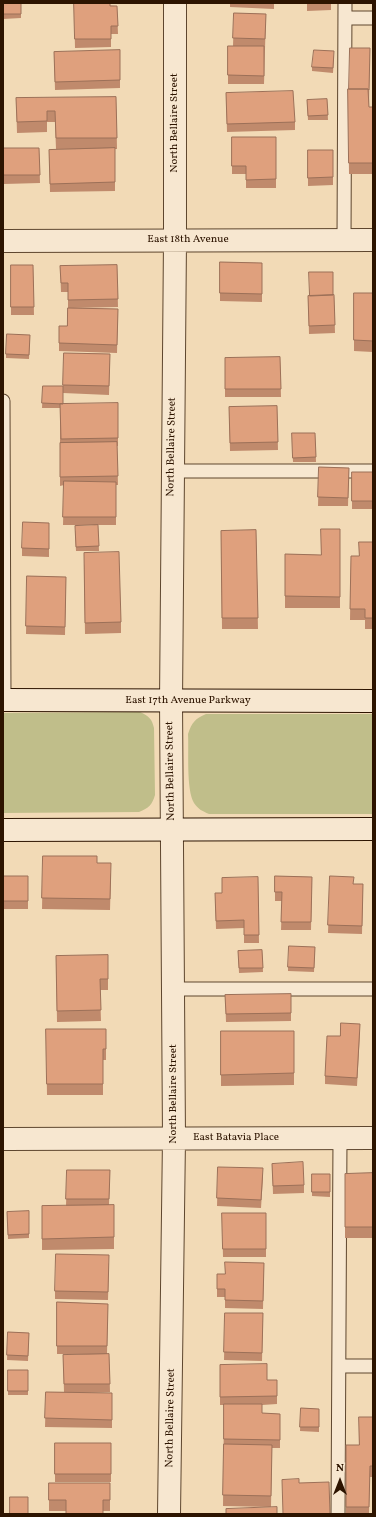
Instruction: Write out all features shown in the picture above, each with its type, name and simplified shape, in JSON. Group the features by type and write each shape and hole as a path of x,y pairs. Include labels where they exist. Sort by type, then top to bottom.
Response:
{"street":[{"name":"North Bellaire Street","path":"169,1514 174,1138 170,702 175,240 175,3"},
{"name":"East 18th Avenue","path":"3,241 373,240"},
{"name":"East 17th Avenue Parkway","path":"4,700 170,702 373,701"},
{"path":"3,830 373,829"},
{"name":"East Batavia Place","path":"3,1139 373,1138"}],"lane":[{"path":"344,240 345,3"},
{"path":"344,18 373,18"},
{"path":"3,401 4,700"},
{"path":"172,472 373,471"},
{"path":"173,989 373,989"},
{"path":"338,1514 340,1138"},
{"path":"339,1366 373,1366"}],"shaded area":[{"path":"140,712 150,718 154,728 155,795 148,808 139,812 3,813 3,713"},
{"path":"206,714 373,714 373,814 209,814 202,811 197,807 191,797 188,770 188,734 194,721"}],"building":[{"path":"3,3 21,3 21,14 3,14"},
{"path":"74,3 110,3 110,6 117,6 118,26 111,26 111,39 75,39"},
{"path":"234,13 266,14 265,39 233,38"},
{"path":"228,46 264,46 264,76 228,75"},
{"path":"350,48 370,48 369,90 349,89"},
{"path":"120,50 120,80 55,82 54,52"},
{"path":"314,50 334,51 333,68 312,67"},
{"path":"348,89 368,89 369,107 373,107 373,163 349,163"},
{"path":"293,91 295,122 227,124 226,93"},
{"path":"116,97 117,138 56,138 55,111 47,111 47,121 17,122 16,98"},
{"path":"327,99 328,115 308,116 307,100"},
{"path":"232,137 276,137 276,179 246,180 246,166 232,166"},
{"path":"3,148 39,148 40,175 4,175"},
{"path":"115,148 115,182 50,184 49,150"},
{"path":"308,150 333,150 333,177 308,178"},
{"path":"220,262 262,263 262,294 220,293"},
{"path":"11,265 33,265 34,307 11,307"},
{"path":"117,265 118,299 68,300 68,283 61,283 60,266"},
{"path":"309,272 333,272 333,295 310,296"},
{"path":"354,293 373,293 373,341 354,340"},
{"path":"334,295 335,325 309,326 308,296"},
{"path":"68,308 118,309 117,345 59,343 59,326 67,326"},
{"path":"7,334 30,335 29,355 6,354"},
{"path":"64,353 110,354 109,386 63,385"},
{"path":"280,357 281,389 225,389 225,358"},
{"path":"43,386 63,386 63,404 42,403"},
{"path":"118,403 118,438 61,439 60,404"},
{"path":"277,406 278,442 230,443 229,407"},
{"path":"292,433 315,433 316,457 293,458"},
{"path":"117,442 118,476 60,477 60,443"},
{"path":"319,467 349,468 348,498 318,497"},
{"path":"352,472 373,472 373,501 352,501"},
{"path":"64,481 116,482 116,517 63,517"},
{"path":"23,522 49,523 49,549 22,548"},
{"path":"98,525 99,546 76,547 75,526"},
{"path":"321,529 340,529 340,597 285,596 285,554 321,555"},
{"path":"256,530 258,618 222,618 221,531"},
{"path":"359,542 373,542 373,618 365,618 365,609 350,609 351,556 359,556"},
{"path":"119,552 121,622 85,623 84,553"},
{"path":"27,576 66,577 65,627 26,626"},
{"path":"43,856 97,856 97,863 111,863 110,899 42,898"},
{"path":"3,876 28,876 28,901 3,901"},
{"path":"275,876 312,877 311,922 281,922 282,892 275,892"},
{"path":"330,876 354,877 353,884 363,884 362,926 328,925"},
{"path":"258,877 259,935 244,935 244,920 216,921 215,893 222,893 222,878"},
{"path":"289,946 315,947 314,968 288,967"},
{"path":"262,950 263,968 239,968 238,951"},
{"path":"108,955 108,979 100,979 101,1010 57,1011 56,956"},
{"path":"291,994 291,1013 226,1014 225,995"},
{"path":"341,1023 360,1024 357,1078 325,1076 327,1036 340,1036"},
{"path":"46,1029 106,1029 106,1049 103,1049 103,1084 47,1084"},
{"path":"221,1031 294,1031 294,1073 221,1075"},
{"path":"303,1162 304,1185 273,1186 272,1164"},
{"path":"218,1167 263,1168 261,1200 217,1198"},
{"path":"67,1170 110,1170 109,1199 66,1199"},
{"path":"373,1173 373,1227 345,1227 345,1174"},
{"path":"312,1174 330,1174 330,1192 312,1192"},
{"path":"114,1205 114,1237 42,1239 42,1206"},
{"path":"29,1211 29,1234 8,1235 7,1212"},
{"path":"222,1213 266,1213 266,1249 223,1249"},
{"path":"56,1254 109,1255 108,1292 55,1291"},
{"path":"225,1262 264,1263 263,1301 225,1300 225,1289 217,1289 217,1274 225,1274"},
{"path":"57,1302 108,1304 107,1346 57,1346"},
{"path":"225,1313 263,1313 262,1353 224,1352"},
{"path":"8,1332 29,1333 28,1356 7,1355"},
{"path":"109,1354 110,1384 64,1384 63,1355"},
{"path":"267,1364 267,1380 277,1380 277,1396 220,1397 220,1365"},
{"path":"8,1370 28,1370 28,1391 8,1391"},
{"path":"46,1392 112,1393 112,1420 45,1418"},
{"path":"224,1404 262,1404 262,1413 280,1414 280,1440 224,1439"},
{"path":"301,1408 319,1409 319,1427 300,1427"},
{"path":"359,1417 373,1417 373,1466 370,1466 369,1507 346,1507 346,1445 359,1445"},
{"path":"55,1443 111,1443 111,1474 55,1474"},
{"path":"224,1444 272,1445 271,1496 223,1495"},
{"path":"299,1479 299,1483 329,1482 330,1514 283,1514 282,1480"},
{"path":"49,1483 110,1483 110,1500 103,1500 103,1514 66,1514 66,1500 49,1500"},
{"path":"10,1497 28,1497 28,1514 10,1514"},
{"path":"277,1507 277,1514 226,1514 226,1509"}]}
